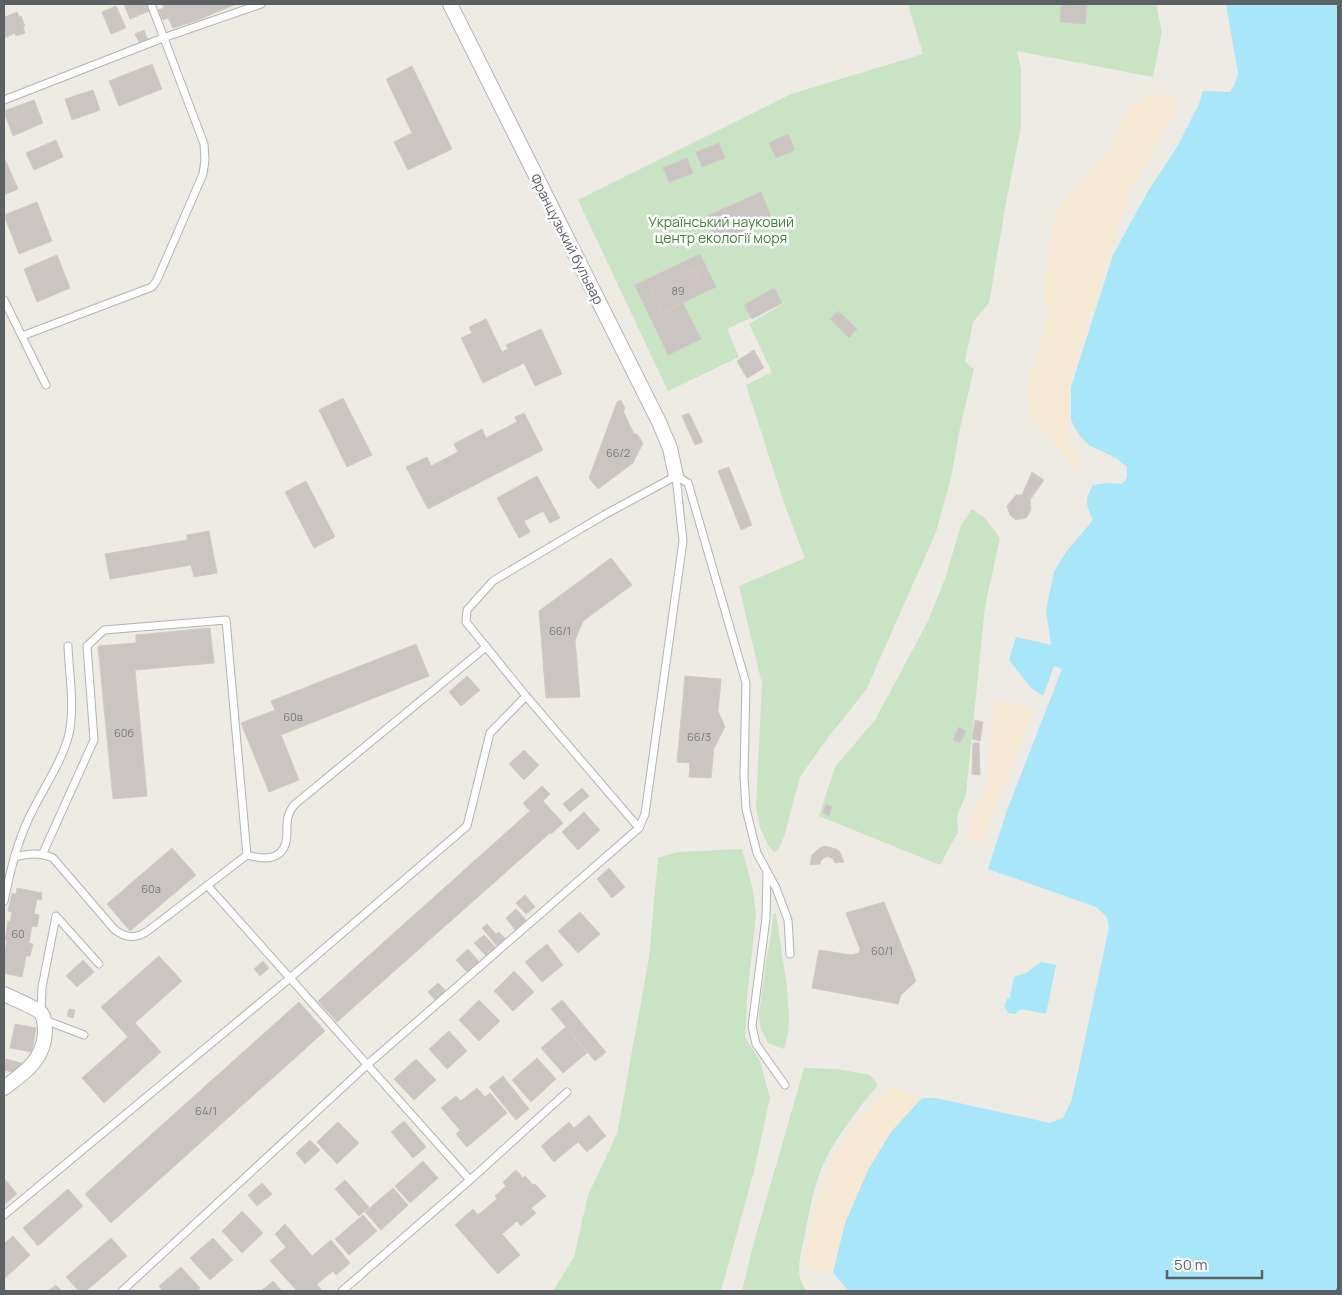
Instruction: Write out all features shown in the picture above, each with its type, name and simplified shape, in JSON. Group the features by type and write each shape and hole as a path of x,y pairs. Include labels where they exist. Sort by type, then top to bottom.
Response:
{"street":[{"name":"Французький бульвар","path":"450,4 659,422 670,448 676,476"},
{"path":"4,994 42,1016 44,1040 42,1050 29,1070 4,1088"}],"lane":[{"path":"22,336 152,287 157,280 202,174 205,160 204,144 163,38 152,4"},
{"path":"4,100 163,38 262,4"},
{"path":"4,300 46,385"},
{"path":"640,828 526,696 466,622 467,610 494,581 604,515 676,476"},
{"path":"122,1291 367,1065 640,828 645,814 683,541 676,476"},
{"path":"676,476 688,483 746,683 744,776 746,809 757,853 776,888 788,920 790,954"},
{"path":"43,854 94,740 87,646 104,630 226,620 247,855"},
{"path":"4,901 14,858 28,821 63,752 68,736 71,707 68,646"},
{"path":"247,855 268,859 276,856 283,850 286,841 286,820 294,805 486,647"},
{"path":"4,1215 290,978 467,826 490,733 526,696"},
{"path":"14,858 32,853 43,854 53,858 114,929 127,937 142,935 247,855"},
{"path":"767,872 766,918 752,1026 756,1044 785,1085"},
{"path":"208,885 470,1180"},
{"path":"84,1035 42,1016 42,987 56,916 99,964"},
{"path":"342,1291 470,1180 567,1092"}],"green space":[{"name":"Український науковий центр екології моря","path":"908,4 1156,4 1162,32 1153,77 1017,51 1021,69 1021,127 989,303 973,322 965,362 974,369 960,428 951,478 936,532 866,690 826,740 800,777 784,837 778,850 774,852 768,845 760,828 756,807 762,684 739,586 805,558 785,506 746,385 772,372 749,324 789,300 727,329 739,357 668,391 578,200 791,94 923,54"},
{"path":"972,509 986,519 1000,538 985,606 966,794 957,816 958,832 940,865 819,816 835,767 875,720 927,623 945,579 961,525"},
{"path":"742,849 753,890 756,914 745,1037 760,1061 770,1098 754,1171 721,1291 553,1291 574,1257 588,1195 617,1134 649,958 658,858 678,852"},
{"path":"776,913 787,988 789,1018 788,1034 784,1049 768,1043 760,1027 759,1014 773,914"},
{"path":"804,1068 837,1069 870,1075 878,1085 841,1133 823,1165 812,1201 799,1266 800,1279 807,1291 742,1291 754,1242"}],"sand":[{"path":"1146,94 1172,95 1181,102 1130,191 1068,388 1069,439 1084,466 1074,471 1053,442 1031,418 1026,386 1047,324 1045,284 1053,223 1063,200 1107,153 1125,114"},
{"path":"995,698 1035,710 981,844 968,841 970,821 986,786"},
{"path":"892,1086 922,1098 891,1132 845,1223 833,1273 803,1268 816,1201 833,1156 863,1113"}],"water":[{"path":"1226,4 1338,4 1338,1291 849,1291 833,1273 845,1223 869,1168 891,1132 922,1098 936,1098 1050,1123 1063,1118 1072,1099 1109,928 1107,917 1096,907 988,869 1006,813 1062,669 1054,666 1043,696 1031,688 1009,660 1016,637 1051,645 1046,610 1054,572 1066,552 1093,520 1087,502 1090,490 1093,485 1107,483 1122,484 1127,478 1127,467 1116,458 1089,445 1079,435 1071,420 1071,387 1113,255 1147,193 1177,147 1199,104 1203,91 1230,92 1235,83 1238,73"},
{"path":"1041,962 1056,965 1046,1014 1021,1009 1015,1014 1008,1013 1004,1006 1010,997 1014,977 1026,973"}],"building":[{"path":"124,4 146,4 149,11 130,19"},
{"path":"162,4 236,4 173,28 168,18 163,20 158,10 164,8"},
{"path":"1061,4 1087,6 1085,24 1060,22"},
{"path":"116,6 126,28 111,34 102,12"},
{"path":"17,12 25,26 23,27 25,33 16,36 15,33 4,38 4,14 5,17"},
{"path":"144,30 148,41 140,44 135,34"},
{"path":"152,64 162,89 119,106 109,81"},
{"path":"412,66 452,149 408,170 394,142 412,133 386,79"},
{"path":"93,90 100,110 72,120 65,99"},
{"path":"34,100 43,123 13,136 4,111"},
{"path":"788,134 795,150 776,158 769,143"},
{"path":"56,140 63,157 34,170 26,153"},
{"path":"719,143 725,158 702,167 696,152"},
{"path":"4,157 18,189 4,195"},
{"path":"687,158 693,173 669,182 663,168"},
{"path":"761,192 772,219 718,243 707,216"},
{"path":"37,202 52,241 19,254 4,215"},
{"path":"700,254 716,287 705,292 694,268 651,289 662,313 683,303 701,339 668,355 635,285"},
{"path":"57,255 70,288 37,302 24,269"},
{"path":"694,268 705,292 662,313 651,289"},
{"path":"774,288 782,303 752,319 744,305"},
{"path":"838,311 857,329 849,338 830,319"},
{"path":"486,319 502,352 508,349 506,345 541,329 562,374 535,386 524,363 483,383 461,338 472,333 469,327"},
{"path":"754,350 764,368 747,378 737,361"},
{"path":"343,398 372,455 347,467 319,410"},
{"path":"621,400 625,409 623,411 634,434 637,434 643,443 633,463 598,489 589,478 617,402"},
{"path":"524,413 543,450 428,509 406,467 427,457 431,466 458,452 454,444 482,429 486,438 517,422 515,417"},
{"path":"689,413 703,442 695,445 682,416"},
{"path":"729,467 752,525 741,530 718,471"},
{"path":"1032,472 1044,480 1030,500 1031,510 1026,518 1016,520 1010,515 1007,506 1016,495 1022,495"},
{"path":"537,476 560,518 550,523 543,511 524,521 530,532 519,538 497,498"},
{"path":"306,481 335,537 314,548 285,492"},
{"path":"209,531 217,573 194,577 191,565 110,579 105,554 187,540 187,535"},
{"path":"611,558 632,585 583,621 575,640 580,697 546,698 539,611"},
{"path":"210,628 214,663 135,670 147,796 113,799 98,646 136,643 136,635"},
{"path":"416,644 429,676 281,735 299,780 269,792 241,723 275,710 271,701"},
{"path":"467,676 480,690 461,706 449,692"},
{"path":"685,676 721,679 718,711 725,727 714,748 711,778 689,777 690,763 677,762"},
{"path":"975,720 983,722 980,741 972,739"},
{"path":"959,727 966,731 960,743 953,740"},
{"path":"973,743 979,743 980,775 972,774"},
{"path":"524,750 539,765 524,780 509,764"},
{"path":"542,786 550,794 543,801 563,823 551,834 523,803"},
{"path":"582,788 589,796 570,812 563,804"},
{"path":"826,804 832,807 829,816 823,813"},
{"path":"530,811 550,833 337,1022 318,1001"},
{"path":"584,812 600,830 578,850 562,832"},
{"path":"825,846 840,852 844,862 835,863 833,859 827,856 821,860 820,864 810,865 812,855"},
{"path":"172,848 196,875 130,931 107,904"},
{"path":"609,868 625,887 612,898 597,879"},
{"path":"17,888 42,893 41,900 37,899 34,914 39,915 37,927 32,926 29,943 33,944 30,956 26,956 22,977 4,973 4,949 7,941 5,940 8,921 10,922 12,912 8,911 12,893 16,894"},
{"path":"525,895 535,907 526,914 516,903"},
{"path":"884,902 916,981 901,995 898,1004 812,988 819,950 851,955 859,953 860,949 846,913"},
{"path":"516,909 527,921 516,931 506,918"},
{"path":"580,912 600,934 578,953 558,931"},
{"path":"487,924 496,934 499,932 506,940 498,947 482,928"},
{"path":"484,935 497,949 487,957 474,943"},
{"path":"547,944 563,965 542,982 525,962"},
{"path":"468,949 480,963 468,973 456,960"},
{"path":"159,956 182,981 135,1023 161,1052 104,1103 82,1078 128,1037 101,1007"},
{"path":"83,960 94,972 77,987 66,976"},
{"path":"263,961 269,968 260,976 254,969"},
{"path":"514,971 534,992 513,1011 494,991"},
{"path":"438,983 447,992 436,1001 428,992"},
{"path":"479,1000 500,1021 479,1041 459,1020"},
{"path":"562,1000 606,1052 595,1061 551,1009"},
{"path":"299,1002 325,1031 111,1223 85,1194"},
{"path":"69,1009 75,1010 73,1018 67,1016"},
{"path":"15,1024 36,1028 32,1052 10,1048"},
{"path":"566,1027 587,1053 563,1073 541,1048"},
{"path":"449,1031 467,1051 447,1069 429,1049"},
{"path":"537,1058 556,1079 531,1102 512,1080"},
{"path":"6,1059 21,1063 19,1074 4,1070"},
{"path":"416,1059 436,1080 414,1100 394,1079"},
{"path":"503,1076 529,1109 516,1120 489,1087"},
{"path":"212,1080 238,1108 202,1140 175,1114"},
{"path":"477,1088 485,1097 490,1093 507,1113 467,1147 456,1134 460,1130 441,1108 456,1096 461,1101"},
{"path":"589,1115 606,1136 587,1152 578,1142 554,1162 541,1146 569,1122 574,1128"},
{"path":"404,1121 426,1147 413,1158 391,1132"},
{"path":"338,1122 359,1143 337,1164 317,1142"},
{"path":"310,1140 320,1150 305,1164 296,1153"},
{"path":"423,1161 438,1178 410,1203 395,1186"},
{"path":"516,1170 523,1178 525,1176 533,1185 535,1184 546,1196 531,1208 536,1213 521,1226 517,1221 502,1234 520,1255 498,1274 455,1225 473,1209 478,1215 497,1199 495,1196 506,1186 503,1182"},
{"path":"4,1178 17,1194 4,1205"},
{"path":"345,1180 369,1207 359,1216 335,1189"},
{"path":"262,1183 272,1194 257,1206 248,1195"},
{"path":"393,1188 408,1205 381,1230 365,1212"},
{"path":"68,1189 83,1206 38,1246 23,1228"},
{"path":"242,1211 263,1233 242,1253 222,1231"},
{"path":"363,1215 377,1231 349,1255 335,1239"},
{"path":"285,1224 312,1256 331,1240 350,1263 336,1275 333,1271 317,1284 322,1291 297,1291 270,1261 286,1247 275,1234"},
{"path":"13,1236 30,1255 4,1279 4,1244"},
{"path":"111,1238 127,1256 86,1291 79,1291 66,1277"},
{"path":"213,1238 233,1260 210,1280 190,1258"},
{"path":"181,1267 200,1288 196,1291 163,1291 159,1286"},
{"path":"273,1281 282,1291 261,1291"},
{"path":"56,1285 62,1291 48,1291"}],"ferry route":[{"path":"1336,1291 1338,1287"}]}
